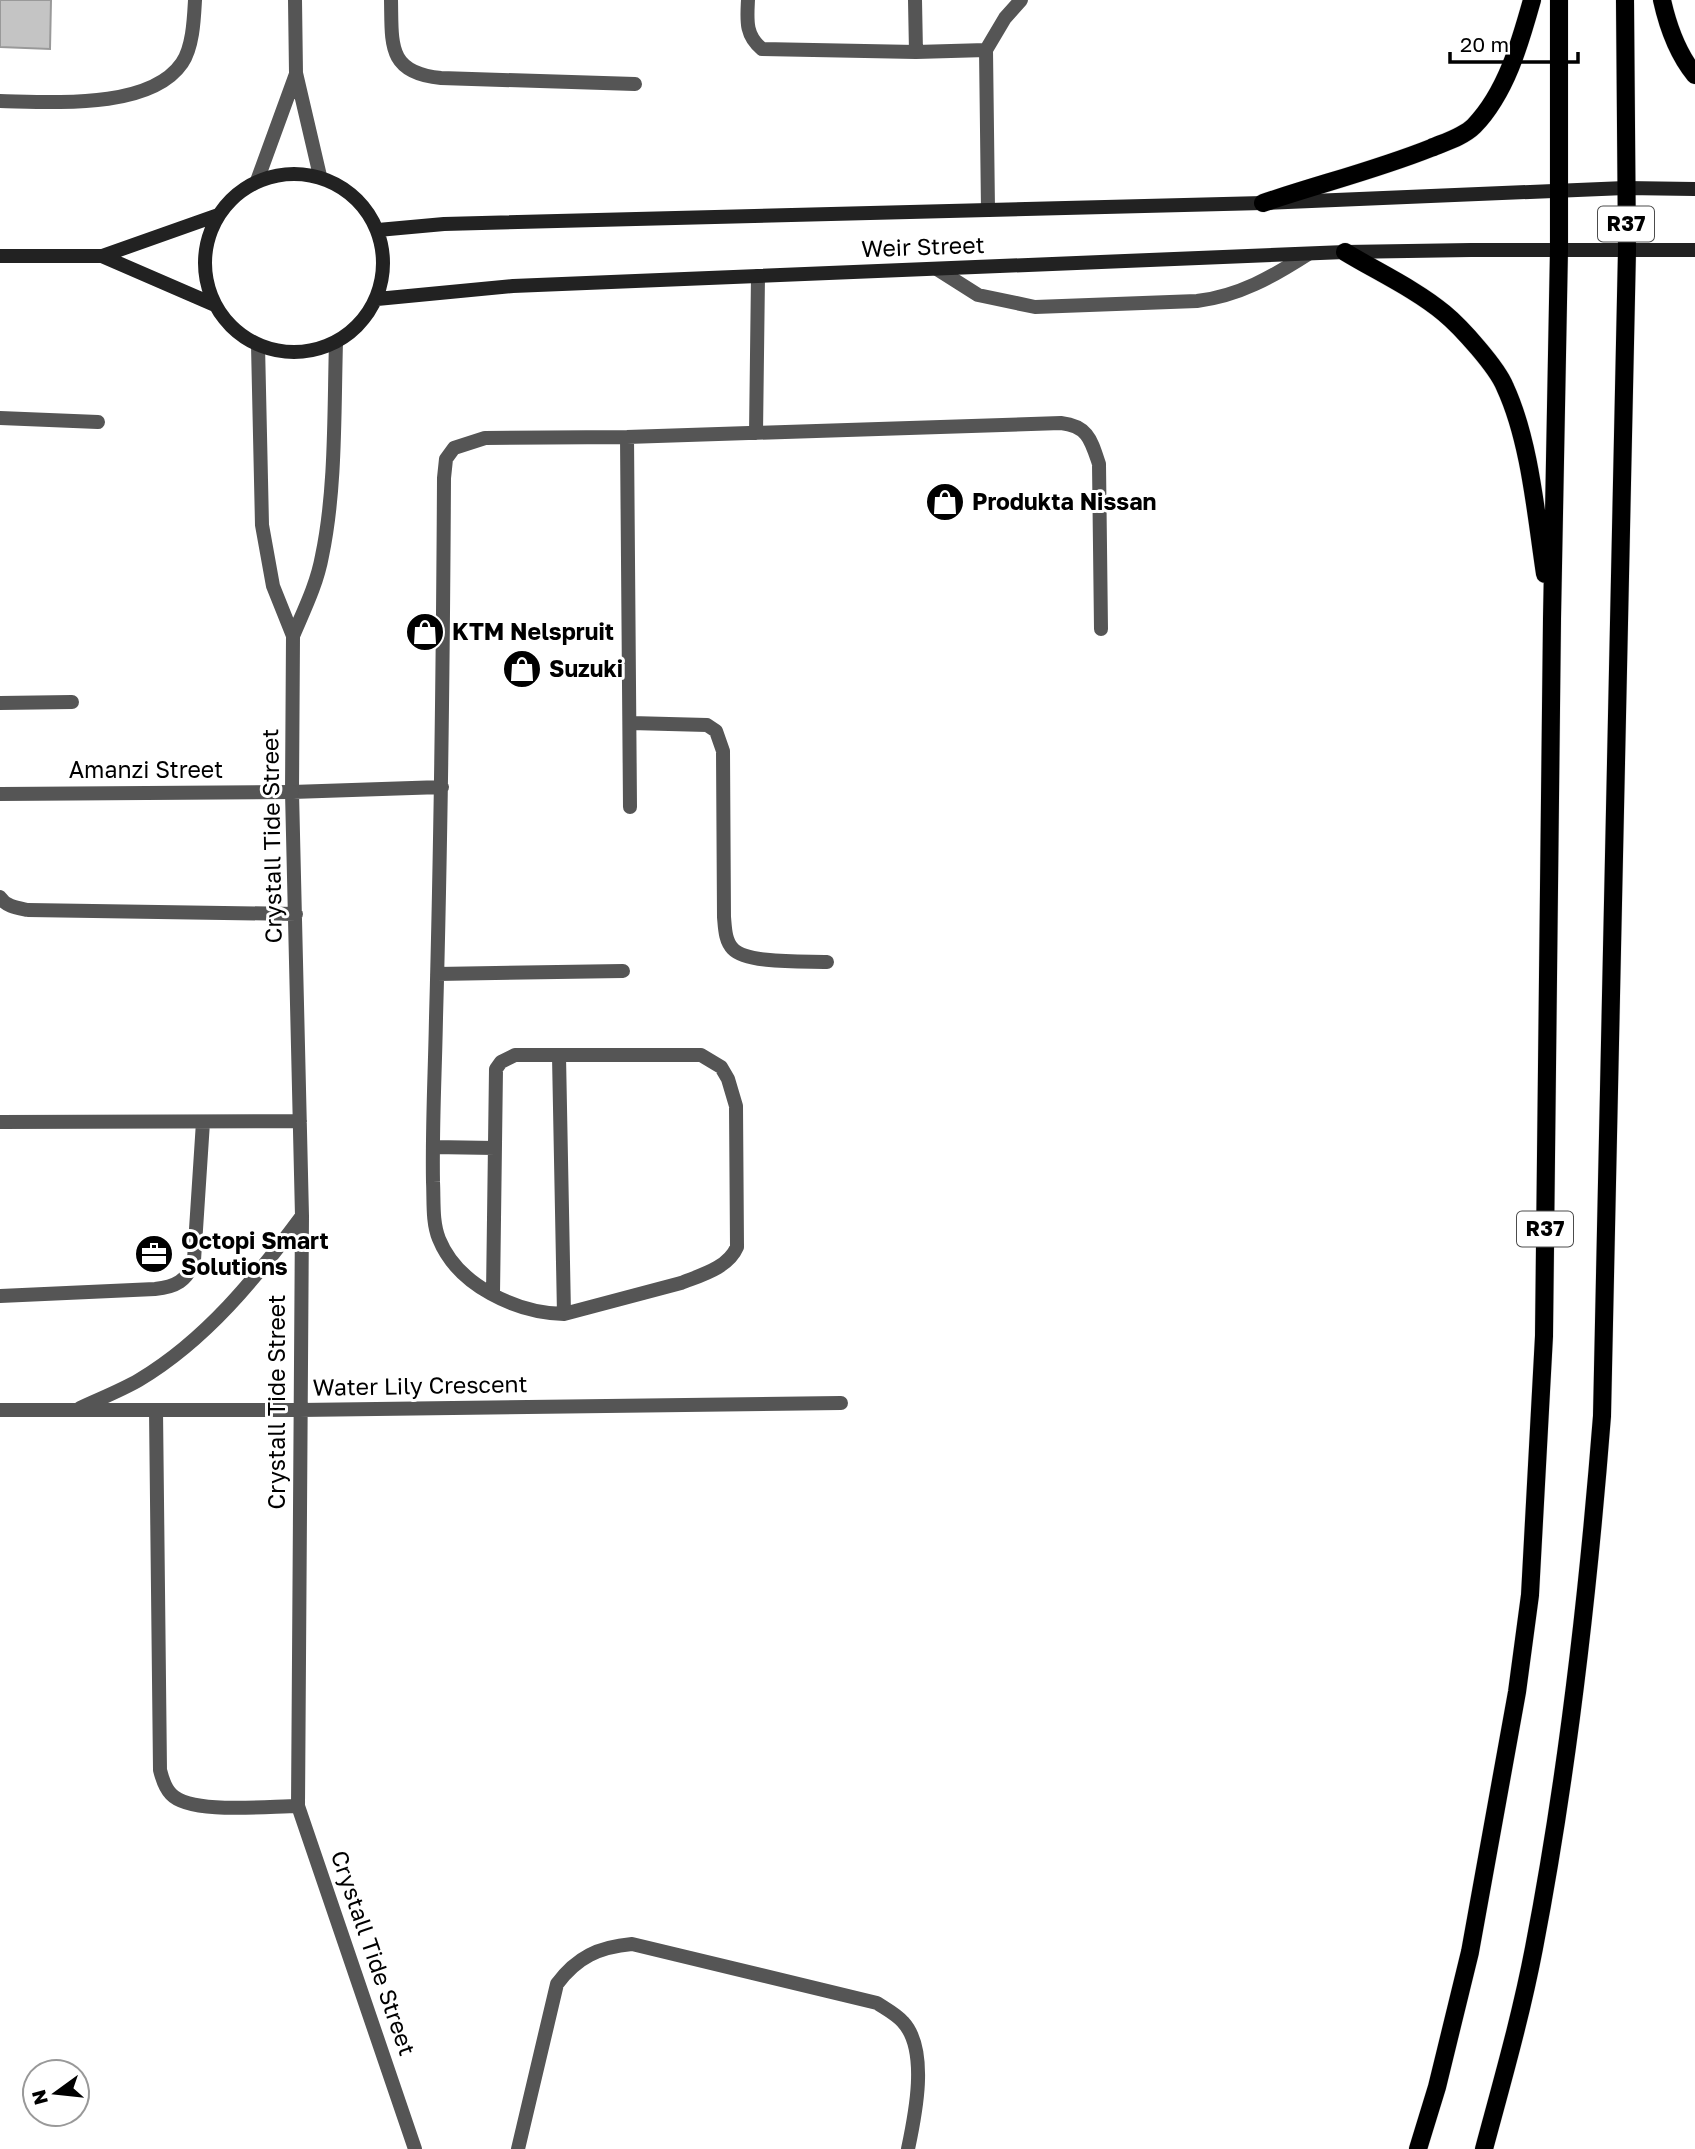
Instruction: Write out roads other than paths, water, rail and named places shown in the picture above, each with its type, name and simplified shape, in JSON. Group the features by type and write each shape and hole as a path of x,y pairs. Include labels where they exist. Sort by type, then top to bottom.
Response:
{"main road":[{"path":"1263,203 1414,155 1472,128 1490,106 1506,75 1532,0"},
{"name":"R37","path":"1418,2149 1437,2087 1470,1952 1514,1706 1530,1595 1544,1336 1559,249 1559,0"},
{"name":"R37","path":"1484,2149 1511,2051 1556,1825 1591,1558 1602,1416 1626,250 1625,0"},
{"path":"1662,0 1669,29 1695,75"},
{"path":"1345,252 1444,313 1466,334 1504,384 1516,416 1529,474 1552,619"}],"street":[{"path":"0,101 87,100 146,90 167,80 184,61 195,0"},
{"path":"295,0 296,73 320,176"},
{"path":"391,0 394,48 405,67 416,75 441,79 635,85"},
{"path":"748,0 748,29 762,49 916,52 986,50"},
{"path":"915,0 916,52"},
{"path":"988,210 986,50 1005,18 1021,0"},
{"path":"257,181 296,73"},
{"path":"277,174 320,176 348,191 361,202 378,230 384,265 377,299 367,316 336,342 317,350 297,353 277,351 258,345 233,328 215,304 208,287 205,250 218,215 229,201 257,181 277,174"},
{"name":"Weir Street","path":"378,230 458,224 1263,203 1625,188 1695,189"},
{"path":"0,256 102,257 218,215"},
{"name":"Weir Street","path":"377,299 513,286 1345,252 1688,250"},
{"path":"937,269 978,295 1035,307 1197,301 1221,298 1246,289 1308,254"},
{"path":"102,257 215,304"},
{"path":"756,433 758,276"},
{"name":"Crystall Tide Street","path":"293,636 314,586 327,530 336,342"},
{"name":"Crystall Tide Street","path":"258,345 262,525 273,586 293,636 292,792 302,1216 298,1806 415,2149"},
{"path":"0,418 98,422"},
{"path":"493,1294 496,1069 500,1062 515,1055 701,1055 722,1067 736,1106 737,1247 729,1261 681,1283 564,1314 546,1314 526,1309 493,1294 467,1277 450,1260 439,1240 434,1224 433,1147 442,786 443,478 446,459 454,449 485,438 627,437 1075,425 1092,441 1099,464 1101,629"},
{"path":"627,437 630,807"},
{"path":"0,702 72,702"},
{"path":"631,723 707,725 716,731 720,738 724,779 724,917 726,936 733,950 751,957 827,962"},
{"name":"Amanzi Street","path":"0,794 292,792 442,786"},
{"path":"0,897 2,902 13,908 28,910 296,914"},
{"path":"437,974 623,971"},
{"path":"559,1056 564,1314"},
{"path":"0,1122 300,1121"},
{"path":"0,1296 167,1288 186,1278 194,1260 203,1122"},
{"path":"433,1147 495,1148"},
{"path":"76,1410 139,1380 212,1325 280,1246 302,1216"},
{"name":"Water Lily Crescent","path":"0,1410 300,1410 841,1403"},
{"path":"156,1410 160,1770 163,1780 170,1794 183,1803 202,1807 298,1806"},
{"path":"518,2149 557,1984 566,1972 586,1955 613,1946 632,1944 877,2003 889,2011 905,2023 916,2055 918,2078 915,2116 908,2149"}],"place":[{"name":"Produkta Nissan","path":"945,502"},
{"name":"KTM Nelspruit","path":"425,632"},
{"name":"Suzuki","path":"522,669"},
{"name":"Octopi Smart Solutions","path":"154,1254"}]}
